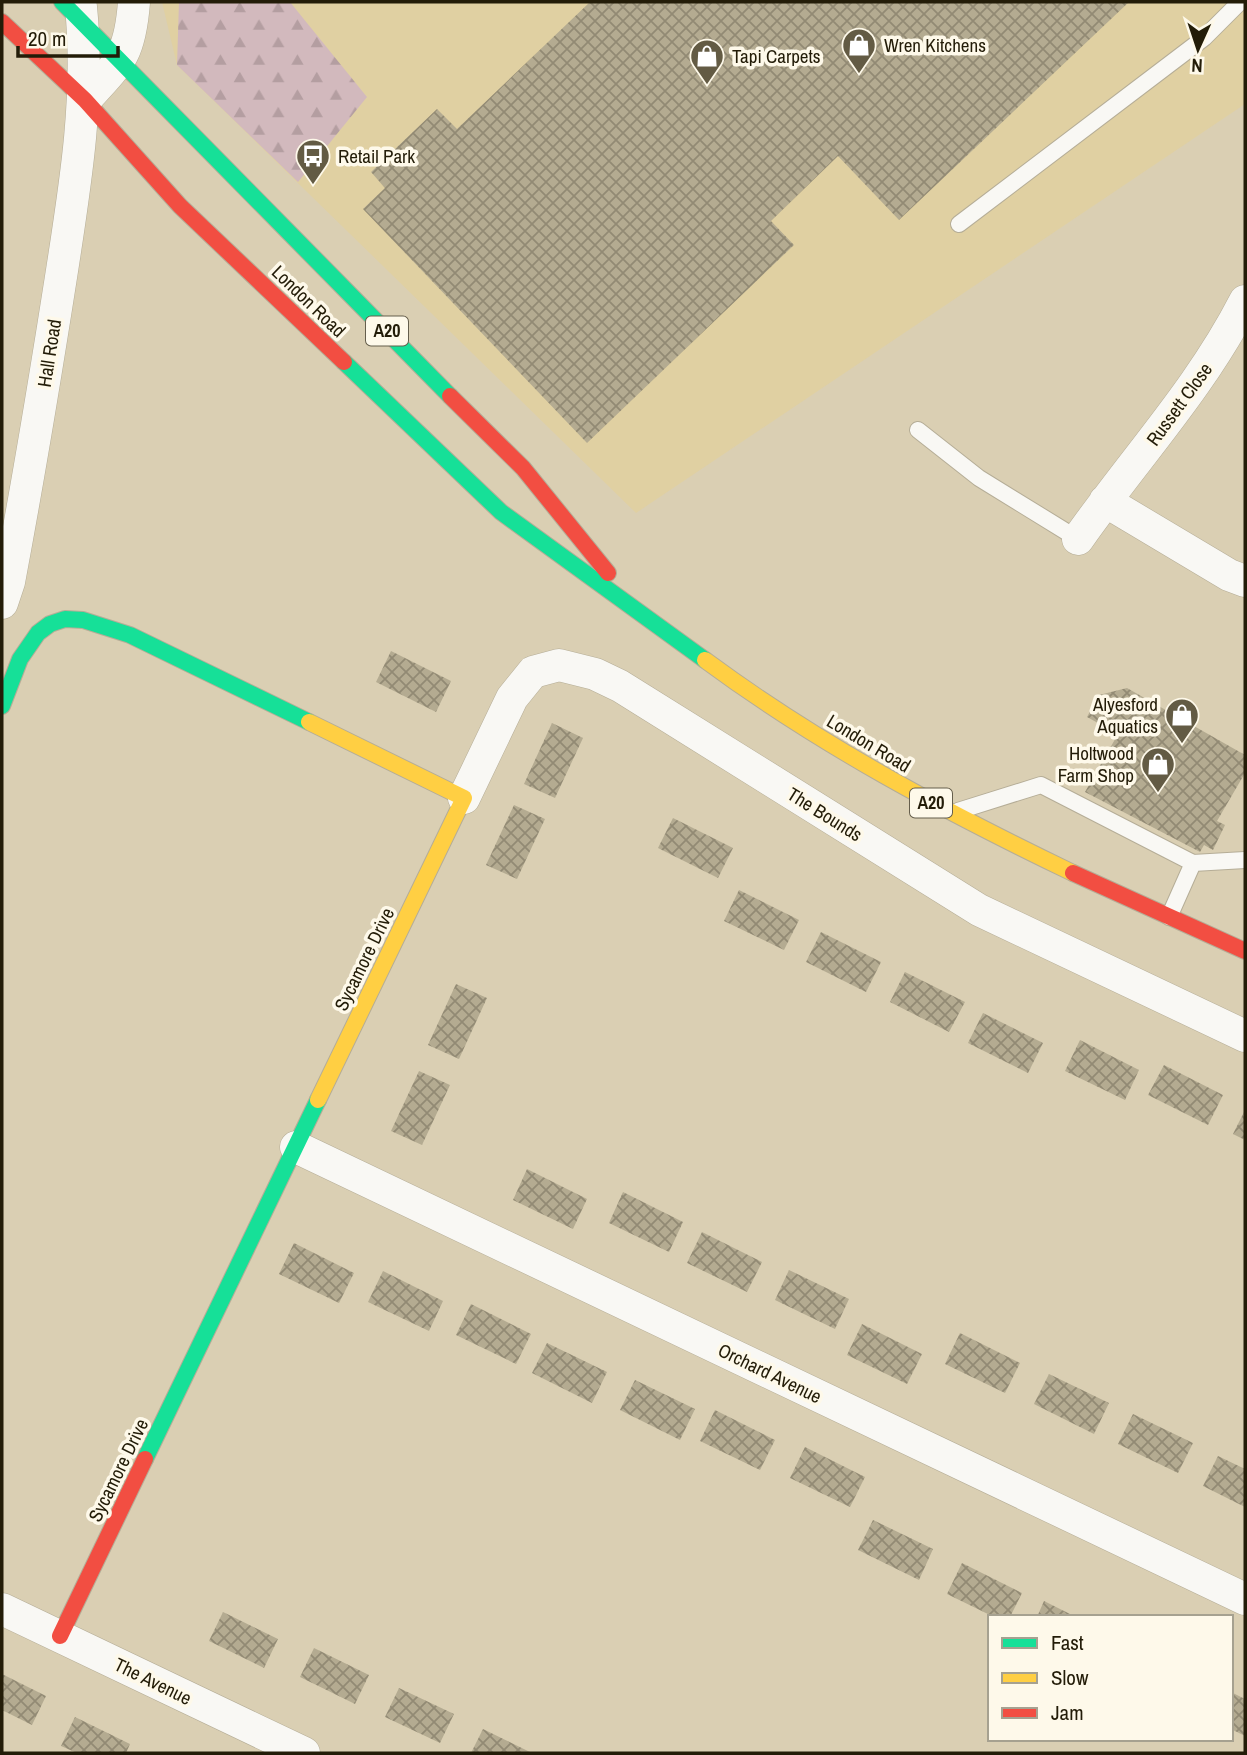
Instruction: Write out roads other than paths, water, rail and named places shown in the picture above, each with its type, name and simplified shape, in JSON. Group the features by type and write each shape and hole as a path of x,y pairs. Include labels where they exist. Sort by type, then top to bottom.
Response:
{"main road":[{"name":"London Road","path":"75,7 121,61 301,247 523,468 640,613"},
{"name":"London Road","path":"2,22 85,100 180,206 500,512 793,721 869,769 949,813 1245,951"},
{"path":"2,706 16,663 34,635 54,620 81,620 130,635 464,797"},
{"name":"Sycamore Drive","path":"60,1636 464,797"}],"street":[{"path":"85,100 121,61 131,36 134,2"},
{"name":"Hall Road","path":"2,603 9,582 34,451 85,100 75,7"},
{"name":"Russett Close","path":"1078,539 1181,407 1226,338 1245,301"},
{"path":"1105,501 1229,575 1245,581"},
{"name":"The Bounds","path":"464,797 512,698 533,672 559,665 595,674 620,686 979,910 1245,1036"},
{"name":"Orchard Avenue","path":"296,1147 1245,1599"},
{"name":"The Avenue","path":"2,1609 304,1753"}],"lane":[{"path":"959,224 1204,38 1240,2"},
{"path":"918,430 979,478 1078,539"},
{"path":"949,813 1041,785 1193,863 1245,860"},
{"path":"1169,917 1193,863"}],"place":[{"name":"Wren Kitchens","path":"859,75"},
{"name":"Tapi Carpets","path":"707,86"},
{"name":"Retail Park","path":"313,186"},
{"name":"Alyesford Aquatics","path":"1182,745"},
{"name":"Holtwood Farm Shop","path":"1158,794"}]}
